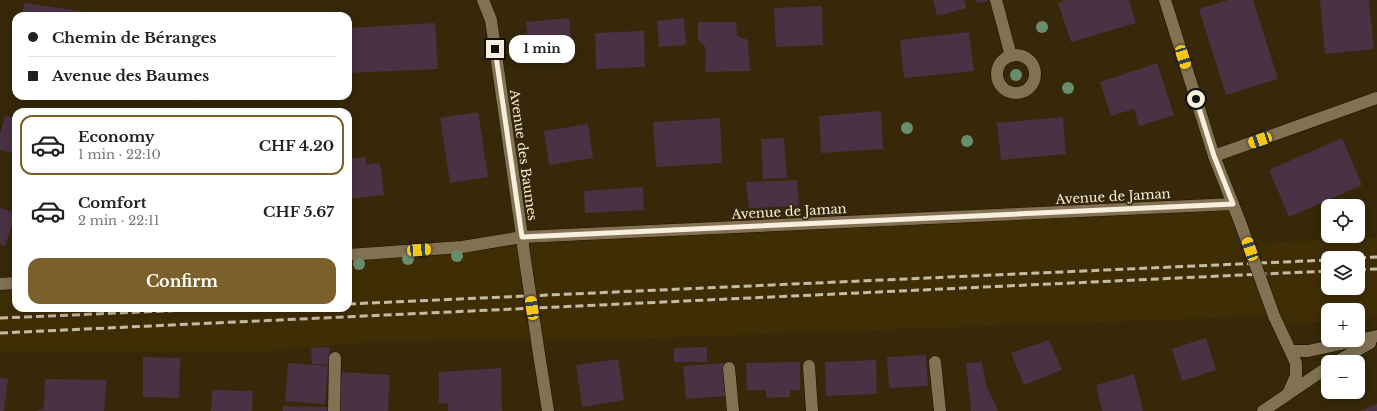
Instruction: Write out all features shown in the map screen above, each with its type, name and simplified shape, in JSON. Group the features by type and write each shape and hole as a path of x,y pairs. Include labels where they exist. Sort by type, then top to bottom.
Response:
{"street":[{"name":"Avenue des Baumes","path":"483,0 491,20 522,242 548,411"},
{"path":"996,0 1011,56"},
{"path":"1165,0 1214,156 1274,316 1296,363 1296,376 1289,392"},
{"path":"1214,156 1377,98"},
{"name":"Avenue de Jaman","path":"352,255 522,242 1233,204"},
{"path":"0,284 12,283"},
{"path":"1291,351 1308,351 1377,336"},
{"path":"1347,355 1358,348 1377,340"},
{"path":"334,411 335,358"},
{"path":"935,362 940,411"},
{"path":"809,366 812,411"},
{"path":"729,368 733,411"},
{"path":"1263,411 1321,371"}],"shaded area":[{"path":"1233,204 1240,222 1260,243 1321,240 1321,243 1365,243 1365,239 1377,238 1377,317 1365,318 1365,303 1321,303 1321,322 1278,326 1273,316 600,340 369,342 271,351 0,351 0,284 12,283 12,312 352,312 352,255 510,239"}],"building":[{"path":"933,0 964,0 966,8 937,16"},
{"path":"976,0 988,0 988,1 977,3"},
{"path":"1066,0 1129,0 1136,23 1071,42 1058,3"},
{"path":"1228,0 1253,0 1278,79 1226,95 1199,9"},
{"path":"1320,0 1369,0 1374,49 1325,54"},
{"path":"24,3 87,12 23,12"},
{"path":"822,6 823,45 776,47 774,8"},
{"path":"569,18 573,58 530,62 526,22"},
{"path":"684,18 686,45 659,47 657,21"},
{"path":"698,22 736,22 737,36 748,40 750,71 705,72 706,48 698,40"},
{"path":"435,23 438,69 352,73 352,28"},
{"path":"644,31 645,67 596,69 595,33"},
{"path":"969,32 974,71 904,78 900,40"},
{"path":"1157,63 1174,115 1139,126 1134,109 1111,116 1100,82"},
{"path":"881,111 883,149 821,153 819,116"},
{"path":"478,112 488,177 450,183 440,118"},
{"path":"5,116 12,118 12,153 0,150 0,135"},
{"path":"1063,117 1066,154 1001,160 997,123"},
{"path":"720,118 722,163 656,167 653,122"},
{"path":"588,124 593,158 549,165 544,131"},
{"path":"784,138 787,178 763,179 761,139"},
{"path":"1342,138 1362,185 1330,199 1321,199 1321,203 1289,217 1269,170"},
{"path":"365,157 367,165 380,163 384,195 352,199 352,159"},
{"path":"797,180 799,206 749,208 746,182"},
{"path":"643,187 644,210 585,213 584,191"},
{"path":"0,208 12,212 12,225 5,246 0,244"},
{"path":"1206,338 1216,370 1182,381 1172,349"},
{"path":"1049,340 1062,370 1024,385 1011,353"},
{"path":"330,347 329,365 312,364 311,348"},
{"path":"707,347 707,362 674,362 674,348"},
{"path":"926,355 928,386 889,388 887,357"},
{"path":"143,357 180,358 179,398 143,397"},
{"path":"618,359 624,400 582,407 576,365"},
{"path":"876,360 877,394 826,396 825,362"},
{"path":"800,362 800,390 790,390 790,397 766,398 766,390 747,390 746,363"},
{"path":"982,362 986,385 998,411 971,411 966,363"},
{"path":"288,363 328,366 325,404 285,401"},
{"path":"724,363 726,396 686,399 683,366"},
{"path":"501,368 502,411 448,411 448,404 439,403 439,372"},
{"path":"342,372 390,375 388,411 339,411"},
{"path":"1134,374 1143,411 1102,411 1096,385"},
{"path":"0,378 8,379 4,411 0,411"},
{"path":"45,379 107,380 104,411 35,411 44,408"},
{"path":"212,390 253,391 252,411 211,411"},
{"path":"1377,404 1377,411 1360,411"},
{"path":"283,406 328,407 328,411 283,411"}],"railway":[{"path":"1365,258 1377,257"},
{"path":"352,304 1321,260"},
{"path":"1365,270 1377,269"},
{"path":"0,333 1321,271"},
{"path":"0,318 142,312"}],"route":[{"path":"495,49 522,237 1233,204 1214,156 1196,99"}]}
